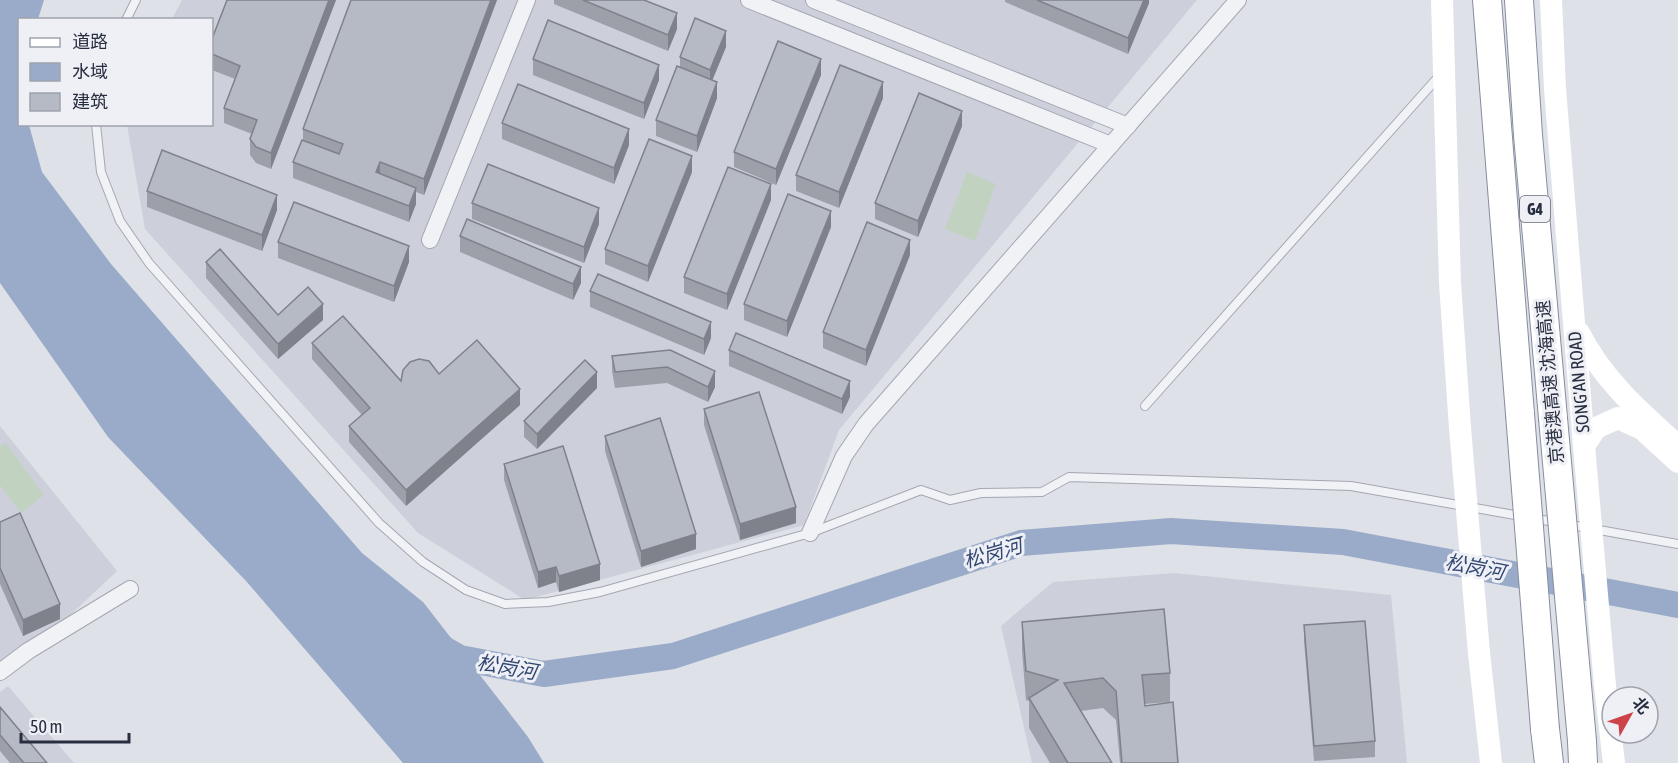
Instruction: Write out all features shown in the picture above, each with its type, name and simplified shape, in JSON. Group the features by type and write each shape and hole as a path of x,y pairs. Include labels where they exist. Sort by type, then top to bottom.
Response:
{"highway":[{"name":"京港澳高速 沈海高速","path":"1487,0 1548,763"},
{"name":"京港澳高速 沈海高速","path":"1519,0 1528,135 1584,763"}],"main road":[{"path":"1442,0 1450,283 1479,653 1491,763"},
{"name":"SONG'AN ROAD","path":"1551,0 1555,89 1584,446 1614,763"},
{"path":"1574,324 1590,356 1608,379 1678,446"},
{"path":"1584,446 1596,428 1618,418 1642,429 1678,462"}],"street":[{"path":"430,240 526,0"},
{"path":"749,0 1111,146"},
{"path":"814,0 1128,126"},
{"path":"810,533 844,456 866,424 1238,0"},
{"path":"0,672 27,651 130,589"}],"lane":[{"path":"127,18 136,0"},
{"path":"1145,406 1444,69"},
{"path":"96,126 101,172 120,221 149,263 379,523 423,562 466,590 505,604 548,602 600,592 810,533 921,490 950,500 981,493 1042,492 1069,477 1351,486 1678,544"}],"shaded area":[{"path":"182,0 1197,0 839,430 804,525 525,600 418,533 145,229 127,126 213,126 213,18 173,18"},
{"path":"0,426 117,571 66,619 0,663"},
{"path":"1175,573 1391,595 1407,763 1032,763 1001,626 1053,582"},
{"path":"8,686 74,763 0,763 0,692"}],"green space":[{"path":"967,172 996,184 975,241 945,229"},
{"path":"6,443 44,495 21,513 0,485 0,447"}],"water":[{"path":"0,0 44,0 38,18 18,18 18,126 29,126 42,172 111,264 362,553 423,602 528,737 544,763 403,763 246,581 108,437 0,283"}],"building":[{"path":"227,0 329,0 271,153 256,147 250,139 257,120 224,108 240,66 213,54 213,36"},
{"path":"351,0 491,0 424,179 380,162 376,172 416,188 409,206 293,162 302,140 339,154 343,144 303,129"},
{"path":"583,0 644,0 677,13 668,35"},
{"path":"1037,0 1144,0 1128,38"},
{"path":"695,18 726,31 710,70 680,57"},
{"path":"548,20 659,65 644,103 533,59"},
{"path":"778,41 821,59 776,169 734,152"},
{"path":"840,65 883,82 839,192 796,175"},
{"path":"677,66 717,82 697,136 656,120"},
{"path":"518,84 629,129 614,168 502,123"},
{"path":"919,93 962,111 918,221 875,203"},
{"path":"649,139 692,156 648,266 605,249"},
{"path":"162,150 277,195 262,235 147,191"},
{"path":"488,164 599,208 584,247 472,203"},
{"path":"728,167 771,184 727,294 684,277"},
{"path":"788,194 831,211 787,321 744,304"},
{"path":"294,202 409,246 394,286 278,242"},
{"path":"467,219 581,267 573,284 460,236"},
{"path":"867,222 910,240 866,350 823,332"},
{"path":"220,249 278,315 308,287 323,304 278,344 206,262"},
{"path":"598,274 711,322 704,339 590,291"},
{"path":"343,316 401,381 403,370 410,362 419,359 429,361 439,374 477,340 520,389 406,490 349,426 370,408 312,343"},
{"path":"736,333 850,381 842,399 729,350"},
{"path":"670,350 715,371 708,387 667,367 615,372 612,356"},
{"path":"585,360 597,372 537,434 524,421"},
{"path":"759,392 796,507 740,524 704,409"},
{"path":"660,418 696,534 641,551 605,436"},
{"path":"563,446 600,564 559,576 556,567 538,572 504,464"},
{"path":"20,513 60,604 23,620 0,568 0,522"},
{"path":"1164,609 1170,673 1142,675 1145,706 1173,702 1178,763 1122,763 1116,691 1103,678 1064,683 1112,763 1068,763 1029,698 1058,680 1026,671 1022,622"},
{"path":"1365,621 1375,741 1314,746 1304,625"},
{"path":"0,707 47,763 24,763 0,735"}],"waterway":[{"name":"松岗河","path":"437,645 460,658 544,674 673,656 1021,543 1171,531 1343,542 1678,605"}]}
